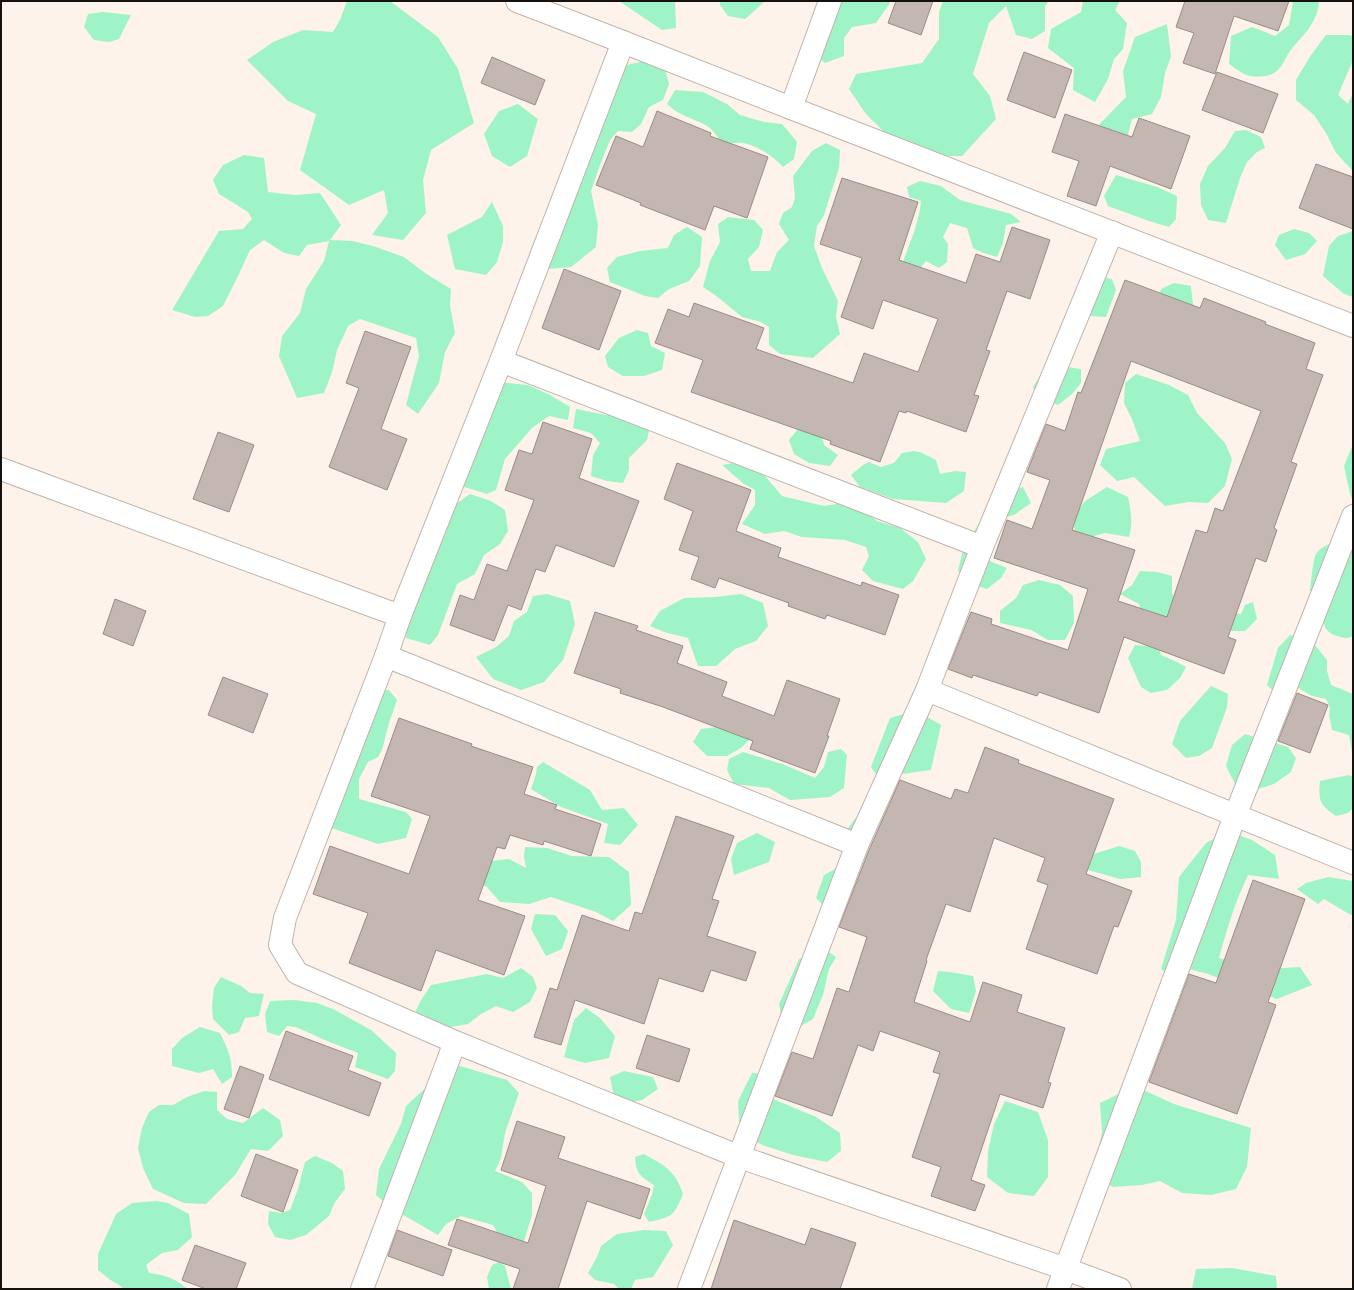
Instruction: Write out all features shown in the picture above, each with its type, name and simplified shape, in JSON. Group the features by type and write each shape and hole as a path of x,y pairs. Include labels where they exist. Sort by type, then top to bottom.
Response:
{"street":[{"path":"517,1 1353,326"},
{"path":"791,108 830,1"},
{"path":"623,42 501,361 400,616 285,918 280,945 297,973 455,1042 740,1157 1120,1289"},
{"path":"689,1289 857,845 927,690 982,547 1112,232"},
{"path":"501,361 982,547"},
{"path":"1,469 400,616"},
{"path":"1058,1289 1235,816 1353,516"},
{"path":"386,656 857,845"},
{"path":"927,690 1353,863"},
{"path":"362,1289 455,1042"}],"green space":[{"path":"347,1 390,1 438,37 458,69 474,123 431,150 423,180 426,213 403,240 372,235 388,213 384,190 349,205 300,170 316,114 288,101 247,60 273,42 303,30 333,32 340,20"},
{"path":"619,1 675,1 676,28 662,30"},
{"path":"720,1 765,1 745,19 728,16 720,5"},
{"path":"817,1 889,1 890,3 876,23 852,27 844,38 844,56 825,63 810,51 810,28"},
{"path":"943,1 1049,1 1045,6 1045,31 1032,39 1016,35 1006,6 989,23 973,74 990,96 996,119 962,156 939,156 908,141 884,132 866,114 849,89 856,74 922,63 939,39 939,12"},
{"path":"1083,1 1120,1 1115,10 1127,23 1123,49 1114,59 1108,79 1095,102 1073,90 1074,68 1048,48 1051,29 1081,12"},
{"path":"1293,1 1319,1 1318,9 1309,28 1290,51 1275,73 1254,77 1242,73 1229,64 1231,36 1252,27 1275,36 1289,25"},
{"path":"103,12 131,15 119,39 109,42 94,40 84,27 88,14"},
{"path":"1167,24 1171,56 1165,73 1161,97 1152,114 1132,119 1126,142 1094,130 1126,97 1123,71 1135,37"},
{"path":"1326,35 1353,36 1353,60 1338,95 1348,104 1353,93 1353,171 1336,153 1326,133 1314,115 1296,100 1296,80 1311,55"},
{"path":"645,61 665,69 669,84 663,100 649,107 641,124 632,132 618,131 610,140 591,191 598,225 596,247 571,267 548,269 530,252 545,215 562,189 575,164 573,138 589,118 622,66"},
{"path":"675,90 703,92 727,104 740,115 764,122 782,124 797,142 794,159 783,167 770,155 749,144 721,144 709,127 679,113 667,104"},
{"path":"518,104 538,119 527,156 510,167 492,156 484,134 499,111"},
{"path":"1246,130 1261,137 1265,148 1257,152 1247,162 1240,178 1226,223 1208,220 1201,205 1200,184 1208,166 1225,148 1235,131"},
{"path":"826,143 840,150 839,168 824,215 817,226 814,246 822,268 838,301 836,317 840,334 813,358 780,354 769,345 769,327 761,322 742,317 703,287 710,261 720,242 718,224 728,217 754,220 763,230 759,247 748,259 751,271 770,271 777,252 789,240 779,224 783,213 792,207 795,198 793,176 812,151"},
{"path":"244,155 264,158 268,192 295,195 320,193 341,225 330,240 352,241 373,246 404,257 425,273 451,289 450,305 455,333 445,352 439,383 418,414 406,405 419,356 416,338 360,319 348,326 337,350 332,372 324,393 297,398 279,356 282,336 300,313 306,289 324,261 329,241 307,245 299,256 284,253 264,240 250,250 223,306 208,316 195,317 172,310 219,231 243,229 252,219 248,212 219,194 213,180 223,165"},
{"path":"1116,175 1157,187 1177,196 1176,219 1169,227 1108,206 1104,196"},
{"path":"920,181 941,186 960,200 1011,214 1021,222 1006,225 1003,243 997,257 973,248 967,228 950,223 943,237 948,244 947,262 939,268 926,261 918,271 902,265 916,226 921,201 909,197 907,187"},
{"path":"492,202 503,226 503,242 497,262 486,275 455,269 447,235 482,217"},
{"path":"687,227 702,237 700,266 689,281 669,289 658,298 645,296 610,282 607,268 617,257 640,251 668,248 674,235"},
{"path":"1294,229 1309,233 1317,241 1305,254 1286,260 1275,245 1279,235"},
{"path":"1353,231 1353,297 1344,294 1323,276 1329,246 1338,236"},
{"path":"1103,277 1112,279 1116,290 1106,317 1088,316"},
{"path":"1174,283 1191,286 1193,305 1180,319 1156,304 1161,289"},
{"path":"637,330 648,333 651,346 665,353 662,370 644,376 623,376 608,367 605,356 619,338"},
{"path":"1048,364 1081,369 1081,383 1072,394 1058,405 1038,397 1033,387"},
{"path":"1136,374 1169,385 1188,395 1197,413 1225,443 1232,459 1225,486 1208,503 1189,502 1165,506 1134,477 1117,481 1100,465 1106,449 1140,441 1124,403 1125,383"},
{"path":"498,382 528,385 550,395 570,407 568,420 549,416 532,428 505,459 496,490 487,494 461,486"},
{"path":"576,409 606,415 632,416 650,426 647,440 629,458 629,470 623,483 607,481 591,476 593,455 600,443 591,433 573,428"},
{"path":"798,429 821,431 824,445 838,455 830,466 809,463 794,454 789,440"},
{"path":"1353,444 1353,501 1344,466"},
{"path":"913,451 920,452 936,460 940,474 955,471 966,472 964,491 946,503 893,499 860,487 851,475 869,462 881,467 894,463 902,453"},
{"path":"738,462 759,469 782,496 824,506 843,503 859,508 877,521 900,528 918,542 926,559 913,581 903,589 873,581 862,570 869,556 866,547 845,540 802,537 784,531 765,534 742,524 755,505 755,490 744,484 722,465"},
{"path":"1023,487 1031,503 1014,515 1003,518 987,560 1007,568 1001,578 987,589 972,584 958,571 964,546 989,509 1005,493"},
{"path":"1107,487 1128,497 1131,517 1129,537 1105,533 1094,536 1091,543 1078,540 1074,527 1078,511 1085,501"},
{"path":"470,494 491,501 505,510 508,531 500,544 484,555 475,574 457,584 438,635 430,645 406,638 406,624 452,507"},
{"path":"1353,539 1353,636 1345,638 1332,634 1325,627 1322,601 1310,591 1313,566 1316,554 1319,550 1328,545"},
{"path":"1140,571 1157,572 1172,576 1172,593 1180,608 1170,618 1145,622 1139,604 1120,594 1132,585"},
{"path":"1039,580 1060,585 1073,596 1074,623 1065,640 1048,640 1031,630 1000,623 1000,611 1016,598 1023,585"},
{"path":"547,594 570,601 575,624 563,660 544,682 521,690 493,679 476,657 496,647 509,636 514,621 527,612 533,596"},
{"path":"741,594 763,603 768,626 756,641 735,649 716,666 698,666 688,638 664,632 650,626 660,611 684,598"},
{"path":"1253,602 1257,619 1245,631 1230,631 1226,612 1241,614 1245,605"},
{"path":"1290,635 1311,640 1327,660 1327,671 1331,685 1353,694 1353,758 1349,735 1332,730 1329,715 1330,708 1326,699 1312,696 1298,688 1288,686 1276,693 1267,685 1278,648"},
{"path":"1135,645 1158,646 1161,655 1186,667 1180,678 1167,690 1151,693 1141,687 1128,658"},
{"path":"1211,686 1228,694 1227,707 1212,748 1199,756 1186,758 1172,744 1180,721"},
{"path":"389,690 397,700 382,750 378,757 368,762 359,779 359,799 406,812 412,819 406,838 378,844 317,823 337,760 344,729 361,714 369,691"},
{"path":"908,713 929,718 941,725 931,770 902,774 881,781 871,767 890,718"},
{"path":"716,727 751,738 741,748 727,756 707,756 693,742 701,729"},
{"path":"1245,734 1288,747 1296,758 1291,772 1274,784 1252,791 1235,784 1226,766 1232,745"},
{"path":"841,749 847,755 844,788 830,797 790,800 769,788 734,784 727,770 729,759 743,752 785,765 815,778 824,767 828,752"},
{"path":"543,762 590,790 602,810 624,808 638,825 620,845 604,843 608,824 561,807 531,789 537,767"},
{"path":"1349,775 1353,777 1353,808 1348,813 1336,816 1326,809 1321,802 1319,793 1320,781"},
{"path":"866,809 829,911 816,898 824,875 846,863 840,839 854,820"},
{"path":"757,833 775,842 769,862 734,875 731,859 737,843"},
{"path":"1233,833 1252,840 1275,855 1279,879 1248,875 1239,895 1219,958 1267,969 1300,967 1312,985 1277,999 1208,974 1189,969 1173,979 1161,969 1176,920 1179,877 1206,843 1219,836"},
{"path":"1119,846 1135,851 1141,862 1141,877 1120,879 1088,870 1094,854"},
{"path":"525,847 547,848 572,856 609,857 629,872 631,905 613,921 596,912 551,897 529,904 500,902 487,887 467,878 482,862 509,859 526,868 524,856"},
{"path":"1328,877 1353,881 1353,915 1324,899 1318,904 1297,889 1306,883"},
{"path":"535,914 555,915 568,931 562,949 546,956 531,929"},
{"path":"823,948 836,957 829,969 823,995 813,1019 792,1031 783,1026 779,1004 799,959"},
{"path":"521,968 533,977 537,988 530,1002 513,1012 496,1006 481,1014 468,1024 445,1028 413,1017 421,1000 431,985 487,974 503,978"},
{"path":"938,971 973,976 976,991 969,1013 951,1009 933,991"},
{"path":"221,977 241,986 250,993 264,994 259,1016 245,1018 239,1032 229,1035 213,1019 212,1005 214,988"},
{"path":"294,1000 317,1003 333,1009 371,1030 396,1053 395,1071 388,1079 355,1067 358,1053 296,1027 287,1026 279,1036 267,1032 265,1014 270,1001"},
{"path":"586,1008 600,1018 615,1036 609,1058 585,1063 564,1057 574,1020"},
{"path":"200,1027 220,1033 227,1049 231,1064 232,1077 222,1084 213,1069 199,1073 172,1066 172,1049 182,1038"},
{"path":"460,1066 507,1080 519,1093 505,1133 501,1158 495,1171 522,1182 532,1193 532,1215 524,1241 515,1245 503,1243 493,1225 461,1216 446,1224 438,1235 391,1208 376,1195 379,1169 401,1124 406,1106 447,1068"},
{"path":"624,1071 653,1077 658,1089 642,1100 622,1104 613,1092 610,1077"},
{"path":"752,1073 771,1074 766,1096 816,1117 840,1133 841,1151 827,1162 793,1155 765,1146 744,1136 739,1121 738,1101"},
{"path":"1135,1086 1174,1104 1251,1128 1247,1167 1236,1189 1211,1195 1182,1193 1160,1181 1142,1185 1113,1187 1092,1174 1102,1133 1100,1103"},
{"path":"204,1091 217,1092 217,1110 227,1119 243,1123 263,1108 280,1120 283,1136 268,1151 251,1149 235,1175 206,1204 184,1203 153,1189 143,1168 138,1148 142,1128 149,1112 159,1105 173,1105 187,1097"},
{"path":"1005,1101 1038,1112 1048,1140 1048,1177 1034,1196 1008,1193 987,1177 988,1151 994,1124"},
{"path":"644,1154 658,1162 673,1174 683,1194 677,1207 671,1214 663,1219 649,1222 644,1214 652,1195 654,1185 640,1174 636,1167 635,1157"},
{"path":"315,1156 332,1163 343,1171 345,1189 335,1202 329,1216 306,1235 290,1240 275,1237 268,1224 269,1211 281,1213 290,1210 298,1189 305,1162"},
{"path":"156,1201 168,1203 189,1214 192,1237 178,1250 162,1253 146,1265 149,1273 170,1278 188,1289 123,1289 98,1270 98,1254 116,1214 132,1203"},
{"path":"644,1230 666,1231 673,1245 653,1277 635,1280 631,1289 619,1289 614,1284 595,1280 588,1273 601,1246 617,1234"},
{"path":"499,1262 505,1266 511,1289 489,1289 487,1277 492,1265"},
{"path":"1232,1268 1276,1276 1277,1289 1192,1289 1196,1269"}],"building":[{"path":"896,1 933,1 921,35 888,23"},
{"path":"1185,1 1289,1 1278,31 1234,16 1215,74 1183,63 1194,33 1176,27"},
{"path":"1024,52 1072,70 1055,118 1007,100"},
{"path":"492,57 545,80 535,105 481,83"},
{"path":"1217,72 1278,94 1263,133 1202,110"},
{"path":"657,111 711,133 710,136 768,157 747,218 714,206 705,230 640,205 641,203 596,185 616,136 643,147"},
{"path":"1065,114 1132,137 1139,118 1190,136 1171,189 1110,166 1096,206 1067,196 1079,161 1052,152"},
{"path":"1316,164 1353,177 1353,229 1299,208"},
{"path":"842,178 918,202 899,260 966,283 976,254 1000,262 1012,227 1050,240 1030,299 1007,291 986,350 990,351 974,395 979,396 966,432 907,411 906,413 899,411 880,462 830,444 831,441 691,392 703,360 655,343 668,309 689,317 694,303 764,328 756,349 853,383 864,353 918,372 938,319 883,300 873,329 841,317 862,258 820,244"},
{"path":"564,269 621,291 599,350 542,328"},
{"path":"1125,280 1200,308 1204,298 1315,343 1306,369 1323,375 1291,462 1297,464 1274,528 1277,530 1266,562 1256,558 1228,637 1236,640 1224,674 1124,637 1099,713 1039,692 1037,696 973,675 972,678 948,669 971,612 992,619 991,624 1068,650 1088,589 994,558 1007,520 1032,529 1050,480 1027,472 1046,424 1065,431 1078,392 1081,393","holes":["1131,361 1261,411 1223,511 1215,508 1207,533 1196,530 1167,617 1118,601 1135,550 1072,530"]},
{"path":"365,331 411,347 381,429 407,439 387,490 329,467 359,388 346,383"},
{"path":"543,422 592,439 579,478 639,501 614,567 556,545 545,572 536,569 521,610 508,605 494,641 450,625 460,595 474,600 487,564 507,571 534,500 505,490 519,450 532,454"},
{"path":"218,432 254,445 229,512 193,499"},
{"path":"677,463 751,490 736,531 781,548 778,557 861,586 862,582 899,595 885,635 827,615 825,619 788,606 789,603 719,578 715,588 691,579 699,557 679,550 693,511 664,499"},
{"path":"115,599 146,611 133,646 103,634"},
{"path":"595,612 638,626 636,630 683,646 677,663 727,682 722,696 774,716 787,680 840,699 827,736 829,736 815,773 750,749 753,741 663,707 620,693 621,689 574,673"},
{"path":"223,677 268,694 253,733 208,715"},
{"path":"1297,693 1328,705 1310,753 1278,741"},
{"path":"399,718 472,744 471,746 533,767 524,794 557,805 555,809 601,824 591,856 544,841 543,845 510,835 505,849 497,847 478,900 525,916 504,975 436,950 421,991 349,963 368,913 313,894 330,846 409,874 430,816 371,796"},
{"path":"985,747 1019,760 1018,763 1114,799 1086,874 1132,891 1118,927 1114,926 1097,974 1026,949 1048,885 1037,881 1045,858 994,838 970,912 946,904 926,960 927,961 914,1002 970,1022 983,982 1022,995 1017,1012 1065,1028 1048,1082 1051,1083 1043,1108 1000,1094 971,1180 985,1185 975,1211 931,1196 941,1167 912,1157 940,1074 933,1072 940,1052 880,1031 873,1051 858,1045 832,1116 775,1096 792,1052 813,1059 837,988 849,992 867,937 839,927 869,850 900,780 951,799 955,789 968,793"},
{"path":"676,816 734,836 712,899 719,901 707,936 756,952 746,981 711,970 703,992 659,978 644,1024 575,1000 561,1045 534,1037 550,988 557,990 582,915 629,931 635,912 642,914"},
{"path":"1253,880 1305,899 1268,1002 1276,1005 1237,1114 1149,1082 1189,974 1216,983"},
{"path":"286,1031 353,1056 348,1070 381,1083 369,1116 269,1079"},
{"path":"647,1035 690,1049 679,1082 636,1068"},
{"path":"240,1066 264,1075 249,1118 224,1109"},
{"path":"517,1121 565,1137 558,1158 650,1189 640,1219 587,1201 558,1289 513,1289 520,1269 448,1245 457,1219 528,1243 546,1186 501,1170"},
{"path":"256,1154 298,1170 283,1212 241,1196"},
{"path":"734,1220 805,1245 811,1228 856,1243 840,1289 711,1289"},
{"path":"397,1230 452,1250 443,1276 388,1256"},
{"path":"195,1245 246,1263 236,1289 206,1289 182,1280"}]}
